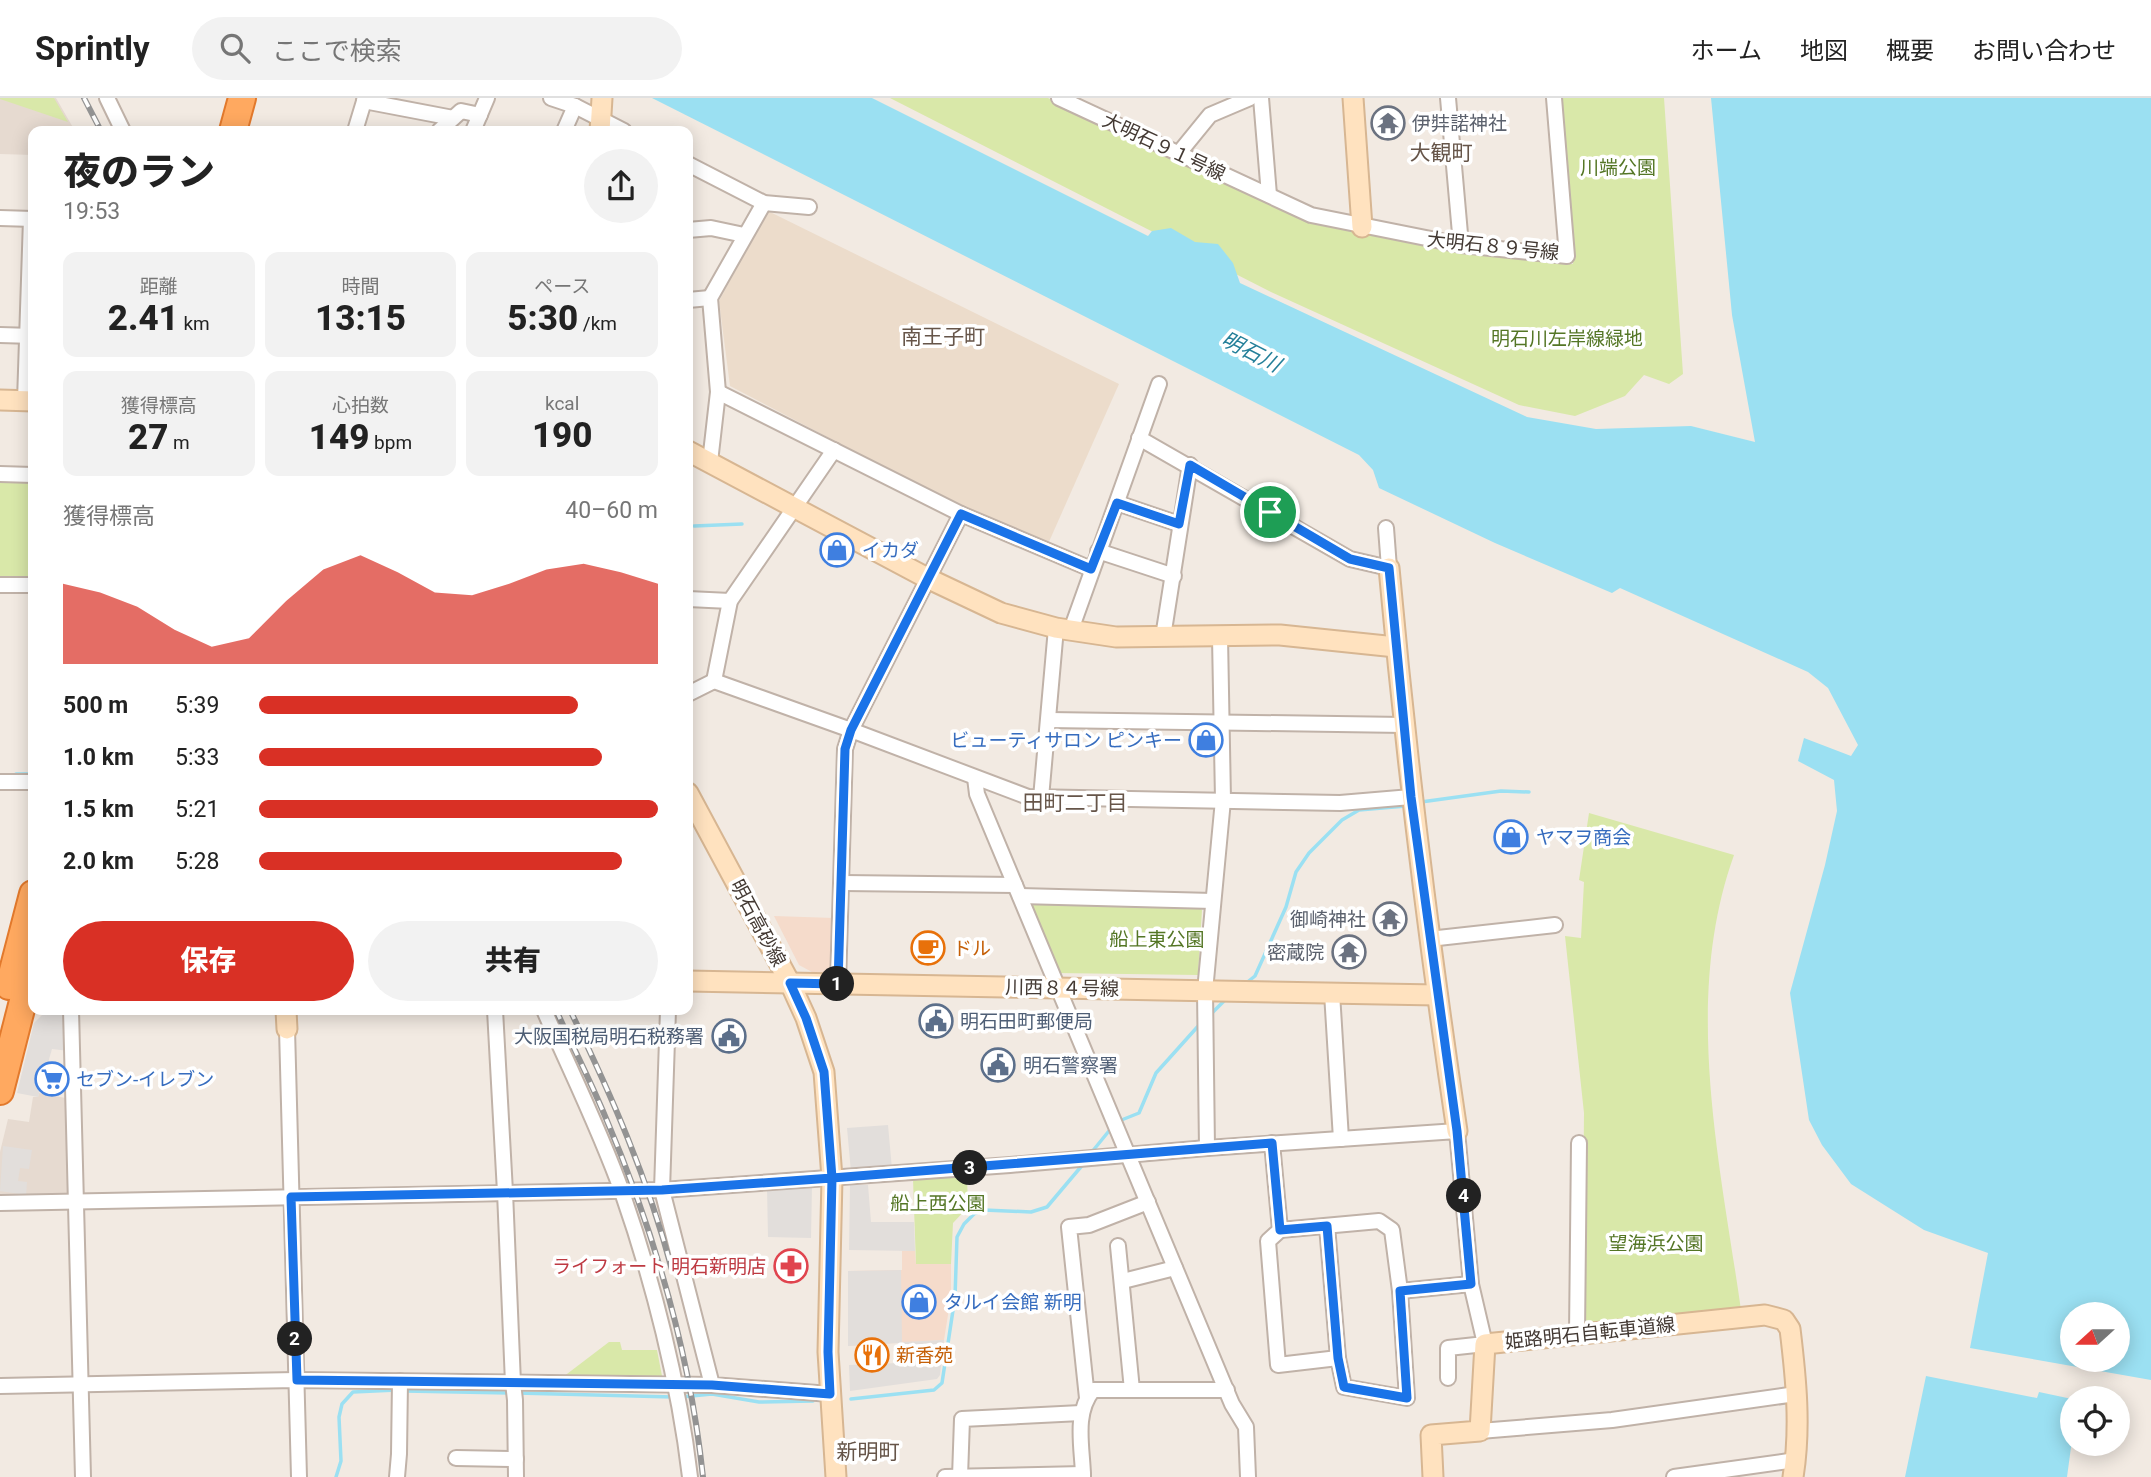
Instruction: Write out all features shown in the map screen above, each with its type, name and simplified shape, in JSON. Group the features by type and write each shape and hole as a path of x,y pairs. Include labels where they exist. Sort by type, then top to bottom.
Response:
{"highway":[{"path":"234,126 242,98"},
{"path":"252,126 260,98"},
{"path":"0,1091 13,998 28,920"},
{"path":"13,998 28,971"}],"street":[{"path":"107,98 121,126"},
{"path":"474,126 487,98"},
{"path":"551,98 575,106 600,125"},
{"path":"600,125 602,98"},
{"name":"大明石９１号線","path":"1059,98 1269,195"},
{"path":"1179,153 1210,115 1250,98"},
{"path":"1261,98 1269,195"},
{"path":"1353,98 1362,227"},
{"path":"1448,98 1461,245"},
{"name":"大明石８９号線","path":"1269,195 1311,215 1362,227 1461,245 1567,256 1554,98"},
{"path":"356,126 364,100 453,118"},
{"path":"566,126 575,106"},
{"path":"444,126 461,111 480,115"},
{"path":"693,167 764,203 809,207"},
{"path":"710,462 718,392 710,298 764,203"},
{"path":"0,218 28,219"},
{"path":"693,230 711,228 744,235"},
{"path":"693,300 710,298"},
{"path":"0,335 28,336"},
{"path":"1041,798 1049,720 1063,629 1091,569 1117,503 1159,384"},
{"path":"718,392 961,514 1091,569"},
{"path":"0,400 28,401"},
{"path":"1139,438 1350,559 1389,568"},
{"path":"714,681 730,601 834,450"},
{"path":"693,454 927,579 1001,613 1063,629 1116,637 1280,635 1396,647"},
{"path":"1163,637 1190,465"},
{"path":"0,474 28,475"},
{"path":"1117,503 1179,524"},
{"path":"838,984 845,749 851,730 961,514"},
{"path":"1386,528 1411,797 1457,1131 1471,1284 1485,1344 1448,1348 1448,1378"},
{"path":"1098,551 1174,576"},
{"path":"0,585 28,585"},
{"path":"693,598 730,601"},
{"path":"1207,1147 1224,991 1213,901 1223,800 1220,637"},
{"path":"693,692 714,681 1028,797 1340,803 1411,797"},
{"path":"1049,720 1404,725"},
{"path":"975,778 977,794 1017,891 1227,1390 1246,1427 1248,1477"},
{"path":"0,782 28,782"},
{"name":"明石高砂線","path":"693,802 790,983 806,1018 824,1072 832,1178 828,1352 836,1477"},
{"path":"843,883 1213,901"},
{"path":"1429,939 1555,925"},
{"name":"川西８４号線","path":"693,981 1437,995"},
{"path":"1332,993 1341,1139"},
{"path":"71,1015 83,1477"},
{"path":"495,1015 515,1399 516,1477"},
{"path":"546,1015 621,1190 661,1328 690,1477"},
{"path":"668,1015 662,1190 712,1385"},
{"path":"286,1019 299,1477"},
{"path":"0,1203 662,1190 1128,1156 1207,1147 1457,1131"},
{"path":"1272,1143 1280,1230"},
{"path":"1577,1334 1579,1143"},
{"path":"1087,1398 1069,1227 1090,1225 1148,1202"},
{"path":"1327,1226 1338,1358 1344,1387 1407,1398 1400,1291 1392,1230 1379,1221 1280,1230 1268,1241 1278,1365 1338,1358"},
{"path":"1118,1245 1132,1390"},
{"path":"1123,1281 1175,1268"},
{"path":"1400,1291 1471,1284"},
{"name":"姫路明石自転車道線","path":"1479,1431 1485,1344 1765,1315 1784,1320 1790,1329 1796,1394"},
{"path":"0,1386 297,1380 712,1385 830,1394"},
{"path":"397,1477 400,1381"},
{"path":"945,1477 1083,1476 1081,1413 1093,1390 1227,1390"},
{"path":"1433,1477 1431,1435 1612,1420 1796,1394 1795,1468 1674,1477"},
{"path":"960,1477 962,1419 1081,1413"},
{"path":"456,1458 516,1459"}],"shaded area":[{"path":"0,98 56,98 72,126 28,126 28,155 0,154"},
{"path":"768,211 1119,384 1048,544 966,510 730,386 719,301"},
{"path":"774,916 834,918 832,972 812,972 799,965"},
{"path":"42,1015 67,1015 69,1051 52,1049 38,1097 17,1093 34,1023"},
{"path":"39,1093 71,1099 72,1191 67,1196 0,1198 0,1152 8,1119 29,1122 33,1097 38,1097"},
{"path":"888,1125 892,1169 851,1172 847,1128"},
{"path":"3,1146 32,1150 29,1169 20,1168 18,1181 27,1182 26,1195 0,1191"},
{"path":"850,1185 868,1185 871,1222 914,1222 915,1251 849,1250"},
{"path":"812,1186 811,1238 768,1237 767,1188"},
{"path":"902,1251 915,1251 916,1264 951,1264 951,1296 944,1340 848,1346 848,1271 902,1270"},
{"path":"901,1270 902,1342 944,1340 940,1375 937,1379 850,1391 849,1365 899,1363 898,1343 848,1346 848,1271"}],"green space":[{"path":"0,98 54,98 68,122 0,99"},
{"name":"明石川左岸線緑地","path":"890,98 1048,98 1267,201 1362,232 1461,254 1573,264 1560,98 1664,98 1683,374 1669,384 1644,375 1625,396 1575,416 1519,405 1271,292"},
{"path":"0,481 28,482 28,577 0,577"},
{"name":"望海浜公園","path":"1589,813 1734,855 1719,910 1710,966 1708,1024 1716,1139 1741,1310 1591,1327 1582,1320 1584,1113 1565,936 1581,938 1584,882 1579,880"},
{"name":"船上東公園","path":"1036,901 1197,905 1202,910 1198,975 1056,973 1028,905"},
{"name":"船上西公園","path":"967,1176 968,1207 953,1223 951,1264 916,1264 913,1179"},
{"path":"609,1342 620,1342 622,1350 657,1350 662,1376 656,1380 563,1377"}],"water":[{"name":"明石川","path":"652,98 872,98 1148,236 1152,231 1171,228 1195,242 1218,244 1233,263 1240,283 1527,417 1596,429 1691,426 1755,442 1732,315 1711,98 2151,98 2151,1380 2106,1372 2130,1372 2130,1302 2060,1302 2060,1364 1970,1348 1988,1253 1924,1230 1851,1184 1822,1145 1809,1120 1790,993 1837,811 1834,780 1798,761 1804,738 1851,756 1858,745 1828,688 1808,672 1620,588 1612,593 1495,543 1379,488 1373,470 1359,455"},
{"path":"1926,1376 2037,1398 2039,1392 2060,1396 2060,1456 2070,1456 2067,1477 1905,1477"}],"waterway":[{"path":"694,526 742,524"},
{"path":"16,774 28,774"},
{"path":"1421,802 1501,791 1529,792"},
{"path":"1245,984 1255,976 1286,907 1296,872 1309,853 1342,820 1359,810 1406,806"},
{"path":"1211,1014 1225,1000"},
{"path":"1119,1121 1139,1113 1156,1073 1200,1024"},
{"path":"1091,1153 1113,1126"},
{"path":"851,1399 934,1390 942,1383 955,1297 957,1237 964,1224 974,1214 984,1210 1031,1212 1047,1207 1085,1162"},
{"path":"336,1477 341,1461 339,1417 342,1404 353,1392 397,1390"},
{"path":"405,1391 509,1393"},
{"path":"517,1393 673,1397"},
{"path":"681,1397 712,1394 759,1402 813,1401"}],"railway":[{"path":"84,98 98,126"},
{"path":"558,1015 623,1159 654,1248 668,1293 689,1384 703,1477"},
{"path":"572,1015 627,1137 652,1203 672,1270"}],"place":[{"name":"伊弉諾神社","path":"1388,123"},
{"name":"イカダ","path":"837,550"},
{"name":"ビューティサロン ピンキー","path":"1206,740"},
{"name":"ヤマヲ商会","path":"1511,837"},
{"name":"御崎神社","path":"1390,919"},
{"name":"ドル","path":"928,948"},
{"name":"密蔵院","path":"1349,952"},
{"name":"明石田町郵便局","path":"936,1021"},
{"name":"大阪国税局明石税務署","path":"729,1036"},
{"name":"明石警察署","path":"998,1065"},
{"name":"セブン-イレブン","path":"52,1079"},
{"name":"ライフォート 明石新明店","path":"791,1266"},
{"name":"タルイ会館 新明","path":"919,1302"},
{"name":"新香苑","path":"872,1355"}],"district":[{"name":"大観町","path":"1441,153"},
{"name":"南王子町","path":"943,337"},
{"name":"田町二丁目","path":"1075,803"},
{"name":"新明町","path":"868,1452"}],"route":[{"path":"1270,512 1190,465 1179,524 1117,503 1091,569 961,514 851,730 845,749 838,984 790,983 806,1018 824,1072 832,1178 662,1190 291,1197 297,1380 712,1385 830,1394 828,1352 832,1178 1272,1143 1280,1230 1327,1226 1338,1358 1344,1387 1407,1398 1400,1291 1471,1284 1457,1131 1411,797 1389,568 1350,559 1270,512"}],"park label":[{"name":"川端公園","path":"1618,167"}]}
